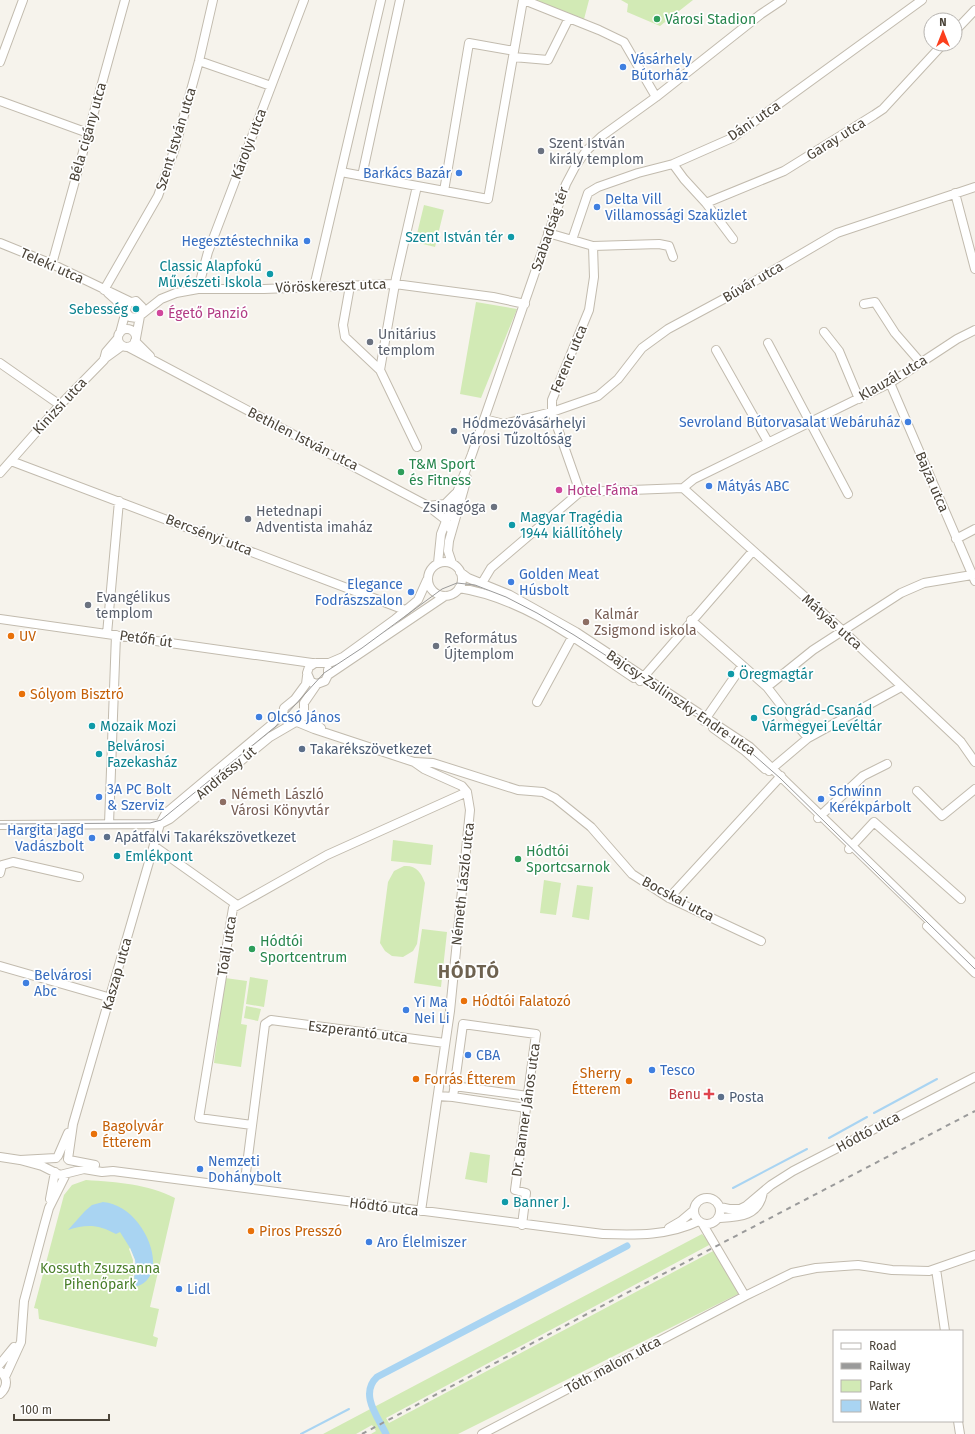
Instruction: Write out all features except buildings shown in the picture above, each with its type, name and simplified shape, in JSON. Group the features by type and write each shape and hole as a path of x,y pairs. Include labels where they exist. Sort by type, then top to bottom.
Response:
{"street":[{"path":"0,62 23,0"},
{"name":"Béla cigány utca","path":"52,264 125,0"},
{"name":"Szent István utca","path":"104,290 158,196 175,148 199,61 213,0"},
{"name":"Károlyi utca","path":"198,289 208,252 304,0"},
{"path":"314,287 381,0"},
{"path":"362,176 400,0"},
{"path":"341,172 488,199 524,0 624,42 656,97"},
{"name":"Szabadság tér","path":"524,304 566,184 586,151 602,136 656,97 761,14 782,0"},
{"name":"Dáni utca","path":"572,240 588,193 598,187 638,173 673,164 732,138 922,0"},
{"path":"963,23 975,10"},
{"path":"444,191 469,42 514,54 548,60 569,18"},
{"name":"Garay utca","path":"706,203 784,171 874,115 883,109 936,52"},
{"path":"199,61 271,86"},
{"path":"0,101 88,133"},
{"path":"673,164 684,179 706,203 733,239"},
{"path":"380,370 395,284 417,186"},
{"name":"Búvár utca","path":"484,419 504,424 552,412 598,396 618,379 642,348 668,329 733,294 837,233 975,186"},
{"path":"954,193 975,270"},
{"path":"548,233 593,246 659,244 669,246 673,257"},
{"name":"Teleki utca","path":"0,243 52,264 104,290 127,307"},
{"name":"Ferenc utca","path":"580,492 552,412 552,400 589,310 594,277 593,246"},
{"name":"Vöröskereszt utca","path":"141,315 161,299 176,293 198,289 395,284 493,297 524,304"},
{"path":"350,286 343,333 345,337 380,370 417,447"},
{"path":"141,315 133,318 127,315 127,307 136,301 141,304 161,299"},
{"path":"864,304 876,302 880,306 895,333 921,363"},
{"path":"136,339 141,315 141,304"},
{"path":"438,563 440,534 472,454 524,304"},
{"name":"Kinizsi utca","path":"0,473 60,405 104,360 106,352 122,341 127,307"},
{"path":"124,330 130,330 136,339 122,341 124,330"},
{"path":"824,332 839,351 858,399"},
{"name":"Klauzál utca","path":"683,488 694,479 890,383 957,339 974,332"},
{"name":"Bethlen István utca","path":"136,339 157,362"},
{"name":"Bethlen István utca","path":"122,341 138,354 157,362 428,506 446,520"},
{"path":"768,343 848,494"},
{"path":"716,350 768,442"},
{"path":"0,363 60,405"},
{"name":"Bajza utca","path":"890,383 973,578"},
{"path":"328,675 459,588 461,583 460,572 452,563 448,551 451,530 462,498 472,454"},
{"name":"Bercsényi utca","path":"11,461 405,610"},
{"path":"484,579 491,568 580,492 683,488"},
{"name":"Mátyás utca","path":"683,488 752,552 842,630 961,742 975,762"},
{"path":"428,506 445,504 457,492"},
{"path":"109,824 111,634 119,501"},
{"path":"446,520 451,530"},
{"path":"956,539 975,529"},
{"path":"641,679 752,552"},
{"path":"318,684 304,703 304,712 296,722 287,721 283,712 285,706 291,702 306,684 309,667 318,663 329,663 343,657 394,620 418,600 430,570 438,563 452,563"},
{"name":"Bajcsy-Zsilinszky Endre utca","path":"460,572 468,578 484,579 574,634 641,679 705,719 779,778 975,973"},
{"path":"767,688 813,650 901,593 924,583 973,578"},
{"path":"427,580 432,590 445,596"},
{"name":"Bajcsy-Zsilinszky Endre utca","path":"459,588 480,592 514,604 574,634"},
{"name":"Petőfi út","path":"0,619 318,663"},
{"path":"691,620 767,688 784,709"},
{"path":"537,702 574,634"},
{"path":"291,659 303,667 312,682 318,684 325,682 328,675 327,668 318,663"},
{"path":"705,719 742,666"},
{"path":"770,770 808,738 901,686"},
{"path":"291,702 300,704 304,712"},
{"name":"Andrássy út","path":"160,824 166,813 277,720 283,712"},
{"name":"Bocskai utca","path":"304,712 316,725 334,735"},
{"path":"790,716 808,738"},
{"name":"Bocskai utca","path":"296,722 414,762 433,763 518,790 543,792 555,798 591,827 632,874 669,898 761,941"},
{"name":"Andrássy út","path":"160,824 170,820 270,737 296,722"},
{"name":"Bocskai utca","path":"414,762 424,769 462,786 467,792"},
{"path":"819,817 863,776 887,764"},
{"path":"669,898 779,778"},
{"path":"917,791 942,816 975,789"},
{"name":"Tóalj utca","path":"252,1125 199,1118 233,908 327,855 467,792"},
{"name":"Németh László utca","path":"421,1211 445,1043 468,838 470,810 467,792"},
{"path":"850,848 874,822 960,899"},
{"path":"0,825 160,824"},
{"name":"Kaszap utca","path":"57,1157 73,1124 111,998 160,824"},
{"path":"154,846 237,905"},
{"name":"Bajcsy-Zsilinszky Endre utca","path":"850,848 975,965"},
{"path":"0,873 2,865 12,862 79,877"},
{"path":"0,966 111,998"},
{"name":"Eszperantó utca","path":"252,1125 265,1024 271,1020 445,1043"},
{"name":"Dr. Banner János utca","path":"454,1086 463,1024 536,1034 515,1190 526,1193 522,1225"},
{"name":"Hódtó utca","path":"720,1207 740,1209 793,1171 975,1077"},
{"path":"948,1091 975,1085"},
{"path":"453,1098 454,1086 528,1096"},
{"path":"438,1096 526,1108"},
{"name":"Kaszap utca","path":"69,1159 73,1124"},
{"path":"244,1188 252,1125"},
{"path":"20,1160 64,1156 69,1159 71,1165 49,1208"},
{"path":"0,1157 20,1160 60,1175 67,1173"},
{"path":"0,1394 6,1387 3,1374 22,1337 24,1301 49,1208 54,1172 52,1165 57,1157"},
{"name":"Hódtó utca","path":"69,1159 108,1168 113,1171"},
{"name":"Hódtó utca","path":"67,1173 84,1169 113,1171 522,1225 603,1234 655,1235 700,1222"},
{"name":"Hódtó utca","path":"716,1220 739,1217 748,1213 755,1208 762,1199 763,1192"},
{"path":"715,1244 716,1220 720,1207 715,1200 706,1198 697,1203 694,1210 706,1233 715,1244 745,1296"},
{"name":"Hódtó utca","path":"655,1235 681,1221 694,1210"},
{"path":"700,1222 716,1220"},
{"name":"Tóth malom utca","path":"482,1434 745,1296 792,1273 816,1268 858,1265 916,1271 936,1269 975,1254"},
{"path":"936,1269 945,1330"},
{"path":"0,1364 22,1337"},
{"path":"958,1422 960,1434"}],"green space":[{"path":"524,0 589,0 583,23"},
{"name":"Városi Stadion","path":"621,0 693,0 660,26 627,12 628,4"},
{"path":"424,205 444,210 435,247 415,242"},
{"path":"476,302 517,309 481,398 460,394"},
{"path":"393,840 433,845 431,865 391,861"},
{"path":"404,866 412,867 418,870 425,883 417,944 413,951 403,957 392,956 385,951 380,943 388,882 394,871"},
{"path":"544,880 561,883 556,915 540,913"},
{"path":"577,885 593,887 589,920 572,917"},
{"path":"422,929 447,932 441,987 414,983"},
{"path":"250,977 268,980 264,1007 246,1004"},
{"path":"225,978 247,981 241,1024 247,1025 241,1067 214,1063"},
{"path":"246,1006 261,1009 258,1021 244,1018"},
{"path":"470,1152 490,1155 487,1183 465,1179"},
{"name":"Kossuth Zsuzsanna Pihenőpark","path":"86,1180 121,1183 143,1187 175,1198 150,1307 159,1309 153,1336 158,1338 156,1347 39,1319 38,1309 34,1308 64,1195 72,1185"},
{"path":"702,1234 711,1244 386,1418 389,1423 715,1250 740,1293 458,1434 371,1434 376,1431 372,1425 356,1434 323,1434"}],"water":[{"path":"103,1202 118,1206 131,1215 142,1228 149,1243 153,1257 152,1271 146,1281 134,1287 135,1260 130,1248 120,1232 116,1234 103,1228 92,1226 68,1230 92,1205"}],"pier":[{"path":"130,1248 135,1260 136,1269 133,1280 133,1260 129,1249"}],"waterway":[{"path":"874,1113 937,1079"},
{"path":"829,1138 867,1117"},
{"path":"733,1188 807,1149"},
{"path":"386,1434 375,1413 370,1398 372,1384 377,1377 627,1246"},
{"path":"301,1434 349,1409"}],"tram line":[{"path":"0,824 150,823 161,820 275,727 324,673 362,648 442,589 457,583 475,585 506,597 574,635 705,719 747,749 780,778 975,969"}],"railway":[{"path":"362,1434 617,1298 975,1111"}],"place":[{"name":"Városi Stadion","path":"657,19"},
{"name":"Vásárhely Bútorház","path":"623,67"},
{"name":"Szent István király templom","path":"541,151"},
{"name":"Barkács Bazár","path":"459,173"},
{"name":"Delta Vill Villamossági Szaküzlet","path":"597,207"},
{"name":"Szent István tér","path":"511,237"},
{"name":"Hegesztéstechnika","path":"307,241"},
{"name":"Classic Alapfokú Művészeti Iskola","path":"270,274"},
{"name":"Sebesség","path":"136,309"},
{"name":"Égető Panzió","path":"160,313"},
{"name":"Unitárius templom","path":"370,342"},
{"name":"Sevroland Bútorvasalat Webáruház","path":"908,422"},
{"name":"Hódmezővásárhelyi Városi Tűzoltóság","path":"454,431"},
{"name":"T&M Sport és Fitness","path":"401,472"},
{"name":"Mátyás ABC","path":"709,486"},
{"name":"Hotel Fáma","path":"559,490"},
{"name":"Zsinagóga","path":"494,507"},
{"name":"Hetednapi Adventista imaház","path":"248,519"},
{"name":"Magyar Tragédia 1944 kiállítóhely","path":"512,525"},
{"name":"Golden Meat Húsbolt","path":"511,582"},
{"name":"Elegance Fodrászszalon","path":"411,592"},
{"name":"Evangélikus templom","path":"88,605"},
{"name":"Kalmár Zsigmond iskola","path":"586,622"},
{"name":"UV","path":"11,636"},
{"name":"Református Újtemplom","path":"436,646"},
{"name":"Öregmagtár","path":"731,674"},
{"name":"Sólyom Bisztró","path":"22,694"},
{"name":"Olcsó János","path":"259,717"},
{"name":"Csongrád-Csanád Vármegyei Levéltár","path":"754,718"},
{"name":"Mozaik Mozi","path":"92,726"},
{"name":"Takarékszövetkezet","path":"302,749"},
{"name":"Belvárosi Fazekasház","path":"99,754"},
{"name":"3A PC Bolt & Szerviz","path":"99,797"},
{"name":"Schwinn Kerékpárbolt","path":"821,799"},
{"name":"Németh László Városi Könyvtár","path":"223,802"},
{"name":"Apátfalvi Takarékszövetkezet","path":"107,837"},
{"name":"Hargita Jagd Vadászbolt","path":"92,838"},
{"name":"Emlékpont","path":"117,856"},
{"name":"Hódtói Sportcsarnok","path":"518,859"},
{"name":"Hódtói Sportcentrum","path":"252,949"},
{"name":"Belvárosi Abc","path":"26,983"},
{"name":"Hódtói Falatozó","path":"464,1001"},
{"name":"Yi Ma Nei Li","path":"406,1010"},
{"name":"CBA","path":"468,1055"},
{"name":"Tesco","path":"652,1070"},
{"name":"Forrás Étterem","path":"416,1079"},
{"name":"Sherry Étterem","path":"629,1081"},
{"name":"Benu","path":"709,1094"},
{"name":"Posta","path":"721,1097"},
{"name":"Bagolyvár Étterem","path":"94,1134"},
{"name":"Nemzeti Dohánybolt","path":"200,1169"},
{"name":"Banner J.","path":"505,1202"},
{"name":"Piros Presszó","path":"251,1231"},
{"name":"Aro Élelmiszer","path":"369,1242"},
{"name":"Lidl","path":"179,1289"}],"district":[{"name":"HÓDTÓ","path":"469,972"}]}
